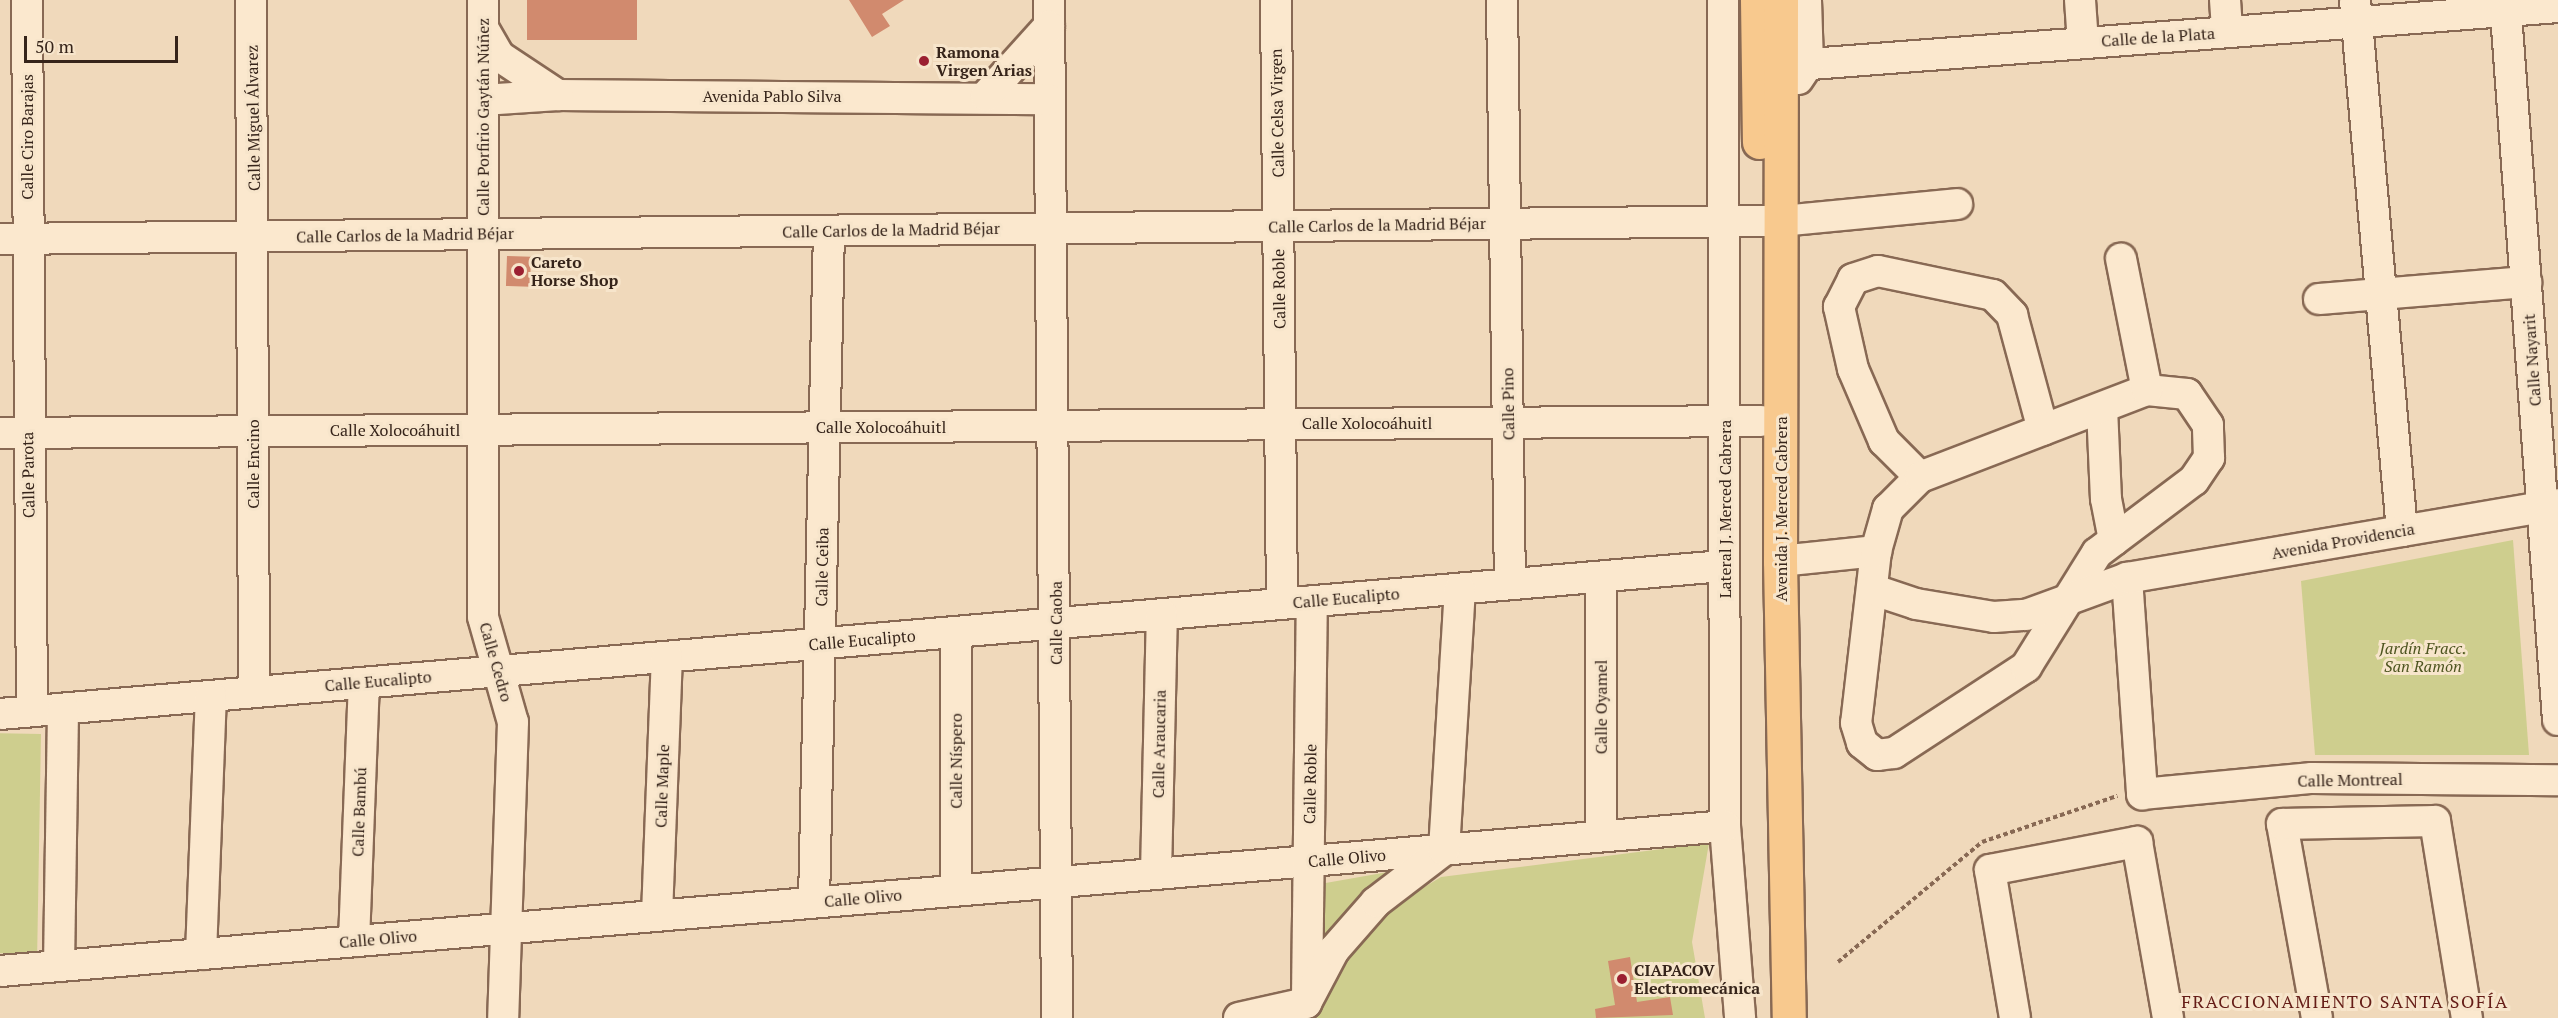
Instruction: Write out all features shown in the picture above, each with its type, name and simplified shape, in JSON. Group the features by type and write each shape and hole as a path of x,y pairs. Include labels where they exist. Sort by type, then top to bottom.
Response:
{"main road":[{"name":"Avenida J. Merced Cabrera","path":"1757,0 1782,66 1771,221 1761,421 1767,1018"},
{"name":"Avenida J. Merced Cabrera","path":"1781,0 1781,104 1771,221 1789,1018"}],"street":[{"name":"Calle Ciro Barajas","path":"13,239 27,0"},
{"name":"Calle Miguel Álvarez","path":"251,0 254,236"},
{"name":"Calle Celsa Virgen","path":"1276,0 1278,226"},
{"name":"Calle Pino","path":"1503,0 1510,584"},
{"name":"Lateral J. Merced Cabrera","path":"1723,0 1725,826 1740,1018"},
{"path":"1782,66 1806,0"},
{"path":"2080,0 2083,43"},
{"path":"2225,0 2227,32"},
{"name":"Calle de la Plata","path":"1782,66 2227,32 2356,11 2506,5 2558,7"},
{"name":"Calle Nayarit","path":"2506,5 2526,282 2550,505 2558,720"},
{"path":"2356,11 2403,531"},
{"path":"986,96 1049,13"},
{"name":"Calle Caoba","path":"1049,13 1049,229 1057,623 1054,882 1057,1018"},
{"path":"483,14 499,56 558,95"},
{"name":"Calle Porfirio Gaytán Núñez","path":"483,14 483,234"},
{"name":"Avenida Pablo Silva","path":"483,100 558,95 986,96 1049,99"},
{"name":"Calle Carlos de la Madrid Béjar","path":"13,239 1725,222 1771,221 1957,204"},
{"name":"Calle Roble","path":"1278,226 1282,604"},
{"name":"Calle Ceiba","path":"814,902 829,231"},
{"name":"Calle Cedro","path":"483,234 483,617 513,722 504,928 503,1018"},
{"name":"Calle Encino","path":"254,236 254,692"},
{"name":"Calle Parota","path":"13,239 14,433 32,711"},
{"path":"2121,259 2147,390"},
{"path":"1920,477 1884,441 1853,369 1839,307 1853,279 1878,271 1994,295 2012,315 2043,430"},
{"path":"2319,299 2526,282"},
{"path":"2147,390 2187,394 2208,425 2209,458 2194,480 2097,553 2026,667 1894,753 1877,755 1862,743 1857,723 1874,590 1876,550 1888,508 1920,477 2102,408 2147,390"},
{"path":"2102,408 2106,499 2114,540"},
{"name":"Calle Xolocoáhuitl","path":"14,433 1761,421"},
{"name":"Avenida Providencia","path":"1874,590 1916,604 1994,617 2026,615 2067,604 2127,578 2550,505"},
{"path":"1780,561 1876,550"},
{"name":"Calle Eucalipto","path":"0,714 1724,566"},
{"name":"Calle Oyamel","path":"1601,577 1601,837"},
{"name":"Calle Montreal","path":"2127,578 2142,794 2312,778 2558,780"},
{"path":"1239,1018 1306,1003 1334,950 1376,902 1444,850 1460,589"},
{"name":"Calle Roble","path":"1306,1003 1312,601"},
{"name":"Calle Araucaria","path":"1156,874 1162,614"},
{"name":"Calle Níspero","path":"956,632 956,890"},
{"name":"Calle Maple","path":"657,915 667,657"},
{"name":"Calle Bambú","path":"354,941 364,683"},
{"path":"201,954 211,696"},
{"path":"59,966 63,709"},
{"path":"2318,1018 2282,824 2435,821 2468,1018"},
{"name":"Calle Olivo","path":"0,970 1725,826"},
{"path":"2015,1018 1990,870 2137,842 2168,1018"}],"green space":[{"name":"Jardín Fracc. San Ramón","path":"2513,540 2529,755 2315,755 2301,581"},
{"path":"0,733 41,734 37,954 0,953"},
{"path":"1709,843 1692,942 1705,1018 1307,1018 1345,958 1388,909 1441,877"},
{"path":"1388,872 1318,950 1320,884"}],"building":[{"path":"527,0 637,0 637,40 527,40"},
{"path":"849,0 904,0 882,14 890,26 872,37"},
{"name":"Careto Horse Shop","path":"507,256 531,257 530,287 506,286"},
{"name":"CIAPACOV Electromecánica","path":"1630,957 1637,1002 1670,997 1673,1015 1596,1018 1595,1009 1615,1005 1608,961"}],"place":[{"name":"Ramona Virgen Arias","path":"924,61"},
{"name":"Careto Horse Shop","path":"519,271"},
{"name":"CIAPACOV Electromecánica","path":"1622,979"}],"district":[{"name":"FRACCIONAMIENTO SANTA SOFÍA","path":"2345,1001"}]}
